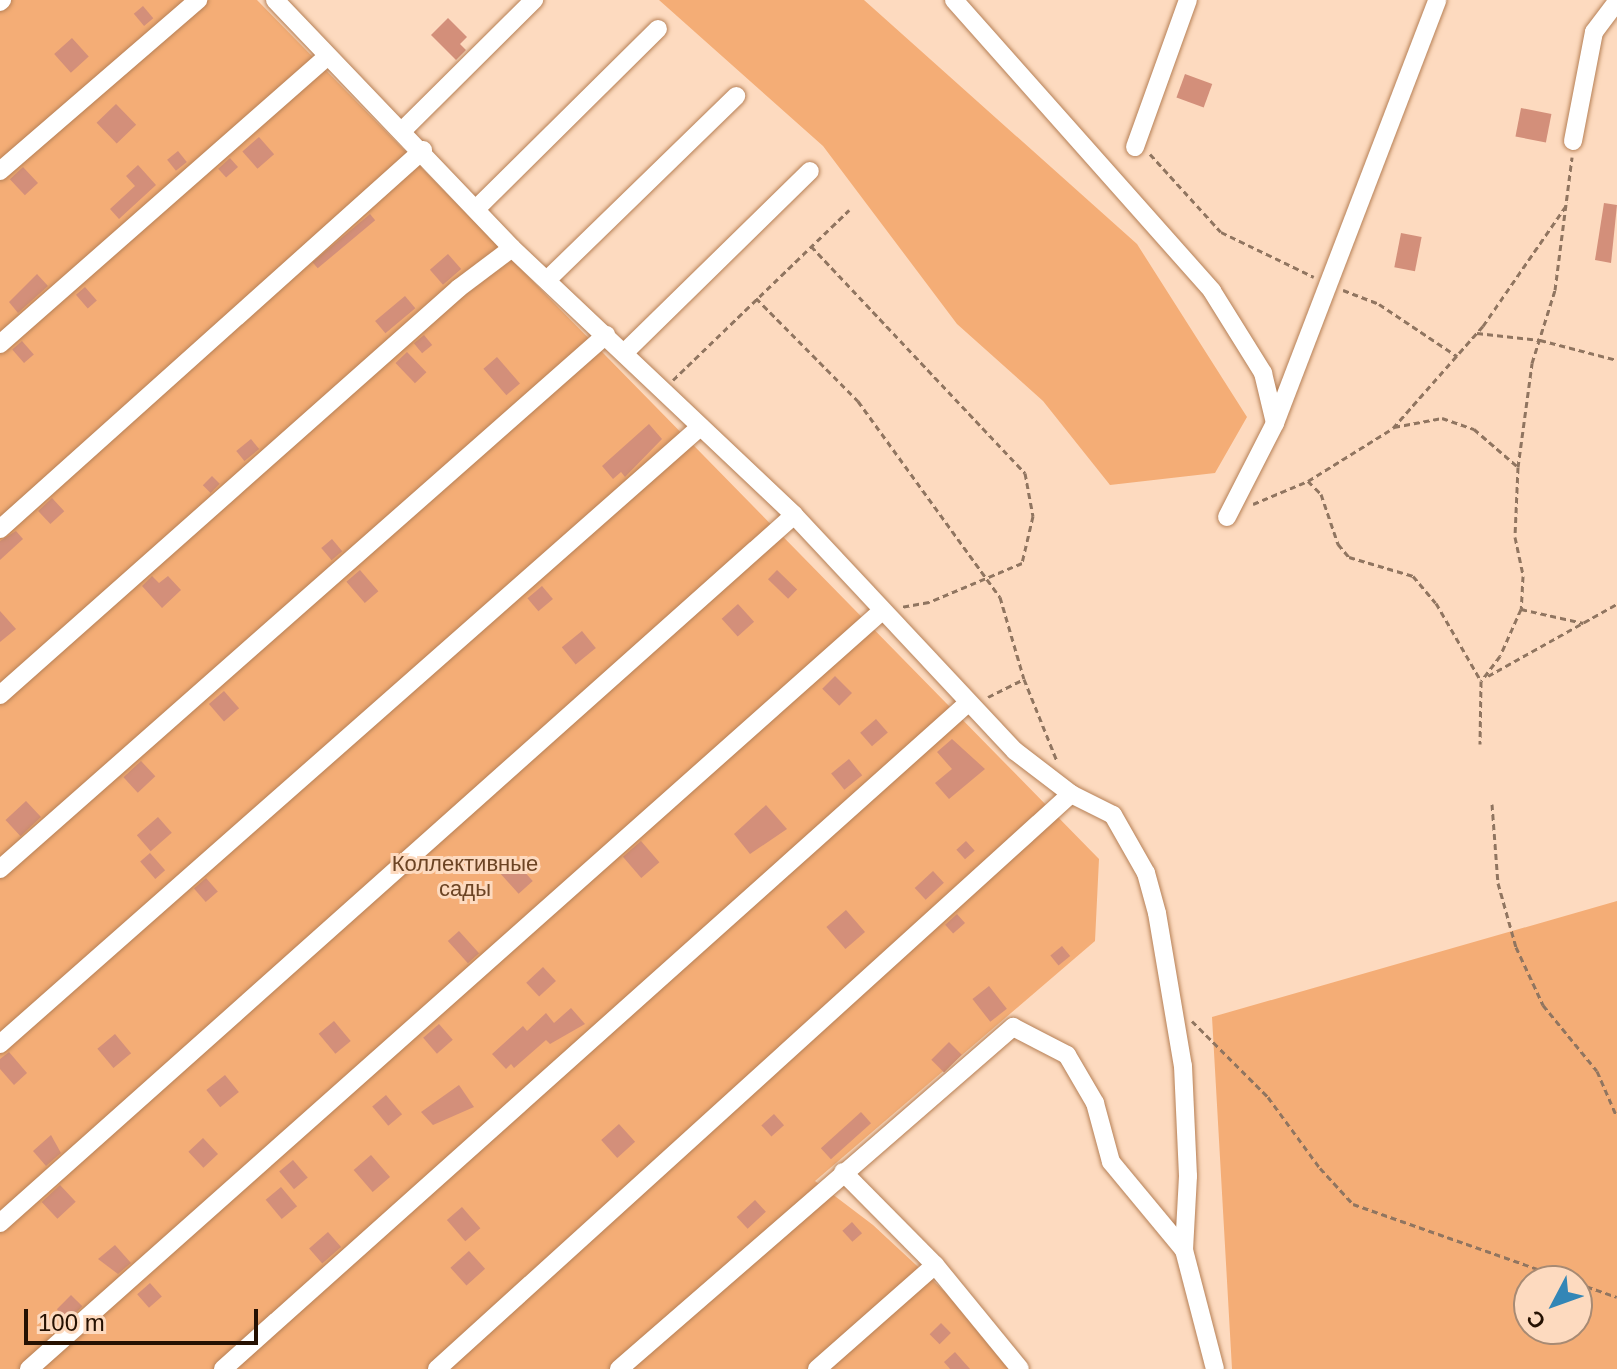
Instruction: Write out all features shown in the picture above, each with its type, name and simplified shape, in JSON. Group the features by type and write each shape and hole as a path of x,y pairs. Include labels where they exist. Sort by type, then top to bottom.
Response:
{"street":[{"path":"0,171 198,0"},
{"path":"275,0 326,58 423,150 512,248 794,515 1015,751 1071,794 1113,815 1146,873 1157,913 1183,1066 1188,1176 1184,1250 1217,1364"},
{"path":"403,130 534,0"},
{"path":"954,0 1212,291 1263,373 1275,423"},
{"path":"1135,147 1188,0"},
{"path":"1227,517 1275,423 1437,0"},
{"path":"1573,141 1594,32 1617,1"},
{"path":"476,209 658,29"},
{"path":"0,344 326,58"},
{"path":"547,280 736,96"},
{"path":"0,529 423,150"},
{"path":"624,353 810,171"},
{"path":"0,695 401,339 512,248"},
{"path":"0,869 606,335"},
{"path":"0,1044 699,428"},
{"path":"0,1223 794,515"},
{"path":"29,1369 882,611"},
{"path":"223,1369 968,703"},
{"path":"437,1369 1071,794"},
{"path":"619,1369 1013,1027 1067,1055 1095,1103 1111,1162 1184,1250"},
{"path":"843,1172 935,1265 1020,1369"},
{"path":"817,1369 935,1265"}],"path":[{"path":"1481,681 1500,656 1521,609 1523,576 1515,537 1518,467 1540,340 1555,290 1568,203 1573,141"},
{"path":"1135,147 1145,148 1221,232 1330,285 1379,304 1457,356"},
{"path":"1227,517 1308,481 1393,428 1477,333 1568,203"},
{"path":"662,391 849,210"},
{"path":"811,246 1025,473 1033,516 1022,563 929,602 882,611"},
{"path":"756,298 858,401 1000,597 1024,679 1060,769"},
{"path":"1477,333 1540,340 1617,360"},
{"path":"1393,428 1442,418 1474,429 1518,467"},
{"path":"1308,481 1321,494 1338,544 1349,557 1413,576 1436,603 1481,681 1480,744"},
{"path":"1481,681 1503,663 1617,604"},
{"path":"1521,609 1583,623"},
{"path":"968,703 1006,692 1024,679"},
{"path":"1492,804 1498,883 1516,947 1543,1005 1597,1071 1617,1117"},
{"path":"1187,1013 1268,1097 1320,1168 1353,1204 1526,1265"},
{"path":"1593,1289 1617,1297"}],"green space":[{"name":"Коллективные сады","path":"0,0 257,0 1099,859 1095,941 815,1181 873,1225 1028,1369 0,1369"},
{"path":"659,0 864,0 1137,244 1247,417 1215,473 1110,485 1043,401 957,324 823,146"},
{"path":"1617,901 1617,1369 1232,1369 1212,1017"}],"building":[{"path":"143,6 153,18 144,26 134,14"},
{"path":"448,18 467,37 460,44 466,50 456,60 431,35"},
{"path":"72,38 89,57 71,73 54,54"},
{"path":"1185,74 1212,84 1204,107 1176,97"},
{"path":"116,104 136,125 117,144 97,123"},
{"path":"1521,108 1551,114 1546,142 1515,136"},
{"path":"259,137 274,154 257,169 242,151"},
{"path":"178,151 187,162 176,171 167,160"},
{"path":"230,158 238,167 226,178 218,169"},
{"path":"138,165 156,185 119,219 110,209 135,186 126,176"},
{"path":"23,167 38,183 25,195 10,179"},
{"path":"1604,203 1617,205 1611,263 1595,260"},
{"path":"370,214 375,220 318,268 313,262"},
{"path":"1401,233 1422,237 1415,271 1394,267"},
{"path":"448,254 461,269 443,285 430,270"},
{"path":"37,274 48,286 18,313 9,302"},
{"path":"85,287 97,301 88,308 76,295"},
{"path":"405,296 415,308 385,333 375,321"},
{"path":"424,335 432,345 422,353 414,343"},
{"path":"22,341 34,355 24,363 12,350"},
{"path":"407,352 426,372 415,383 395,363"},
{"path":"497,357 520,383 506,395 483,369"},
{"path":"649,424 662,439 625,477 621,472 613,479 602,466"},
{"path":"251,439 259,449 244,461 236,451"},
{"path":"212,476 220,484 211,493 203,485"},
{"path":"52,498 64,511 50,524 38,511"},
{"path":"16,531 23,539 0,560 0,541"},
{"path":"332,539 342,551 332,560 321,548"},
{"path":"360,570 378,591 365,603 346,582"},
{"path":"777,570 797,589 788,599 768,579"},
{"path":"152,576 159,583 168,576 181,590 162,608 142,586"},
{"path":"542,586 553,599 538,611 527,598"},
{"path":"738,604 754,622 738,637 722,619"},
{"path":"0,611 16,629 0,642"},
{"path":"582,631 596,648 576,664 562,647"},
{"path":"835,676 852,693 839,706 822,689"},
{"path":"224,691 239,708 224,721 209,704"},
{"path":"876,719 888,733 872,746 860,733"},
{"path":"952,739 985,769 949,799 935,783 952,769 937,752"},
{"path":"849,759 862,775 844,790 831,773"},
{"path":"141,761 155,776 138,793 123,777"},
{"path":"26,801 41,817 21,836 6,820"},
{"path":"766,805 787,829 750,854 734,834"},
{"path":"158,817 172,833 151,851 137,835"},
{"path":"641,841 659,862 641,878 623,857"},
{"path":"966,841 975,851 965,859 956,850"},
{"path":"150,853 165,870 155,879 140,862"},
{"path":"512,858 533,881 519,894 498,871"},
{"path":"933,871 944,883 926,900 915,888"},
{"path":"206,878 218,892 206,902 194,888"},
{"path":"846,910 865,932 845,949 826,927"},
{"path":"957,914 965,923 953,934 945,925"},
{"path":"459,931 479,953 468,963 448,941"},
{"path":"1062,946 1070,956 1059,966 1050,955"},
{"path":"543,967 556,981 539,997 526,983"},
{"path":"989,986 1007,1009 990,1022 972,999"},
{"path":"571,1008 585,1024 550,1044 546,1040 514,1068 511,1064 506,1069 492,1054 523,1026 527,1031 546,1013 554,1023"},
{"path":"334,1021 351,1041 335,1054 319,1034"},
{"path":"439,1024 453,1040 437,1054 423,1038"},
{"path":"115,1034 131,1053 113,1068 97,1049"},
{"path":"949,1042 962,1055 944,1072 931,1060"},
{"path":"9,1052 27,1073 14,1085 0,1069 0,1059"},
{"path":"225,1075 239,1092 220,1107 206,1090"},
{"path":"459,1085 474,1107 433,1125 421,1112"},
{"path":"386,1095 402,1114 388,1126 372,1107"},
{"path":"861,1112 871,1123 831,1159 821,1148"},
{"path":"774,1114 784,1125 771,1137 761,1125"},
{"path":"619,1124 635,1142 617,1158 601,1140"},
{"path":"51,1135 61,1153 46,1166 33,1151"},
{"path":"203,1138 218,1154 203,1168 188,1152"},
{"path":"371,1155 390,1177 373,1192 354,1170"},
{"path":"293,1160 308,1178 294,1189 279,1172"},
{"path":"60,1185 76,1202 57,1219 42,1202"},
{"path":"281,1187 297,1206 282,1219 266,1200"},
{"path":"755,1200 766,1212 748,1229 737,1217"},
{"path":"462,1207 480,1228 465,1241 447,1220"},
{"path":"852,1222 862,1233 852,1242 842,1231"},
{"path":"328,1232 341,1247 322,1263 309,1248"},
{"path":"115,1245 131,1263 118,1274 98,1259"},
{"path":"469,1251 485,1269 466,1286 450,1268"},
{"path":"150,1283 162,1297 149,1308 137,1294"},
{"path":"71,1295 82,1306 68,1320 57,1309"},
{"path":"941,1323 951,1333 940,1344 930,1334"},
{"path":"955,1352 970,1369 950,1369 944,1362"}]}
